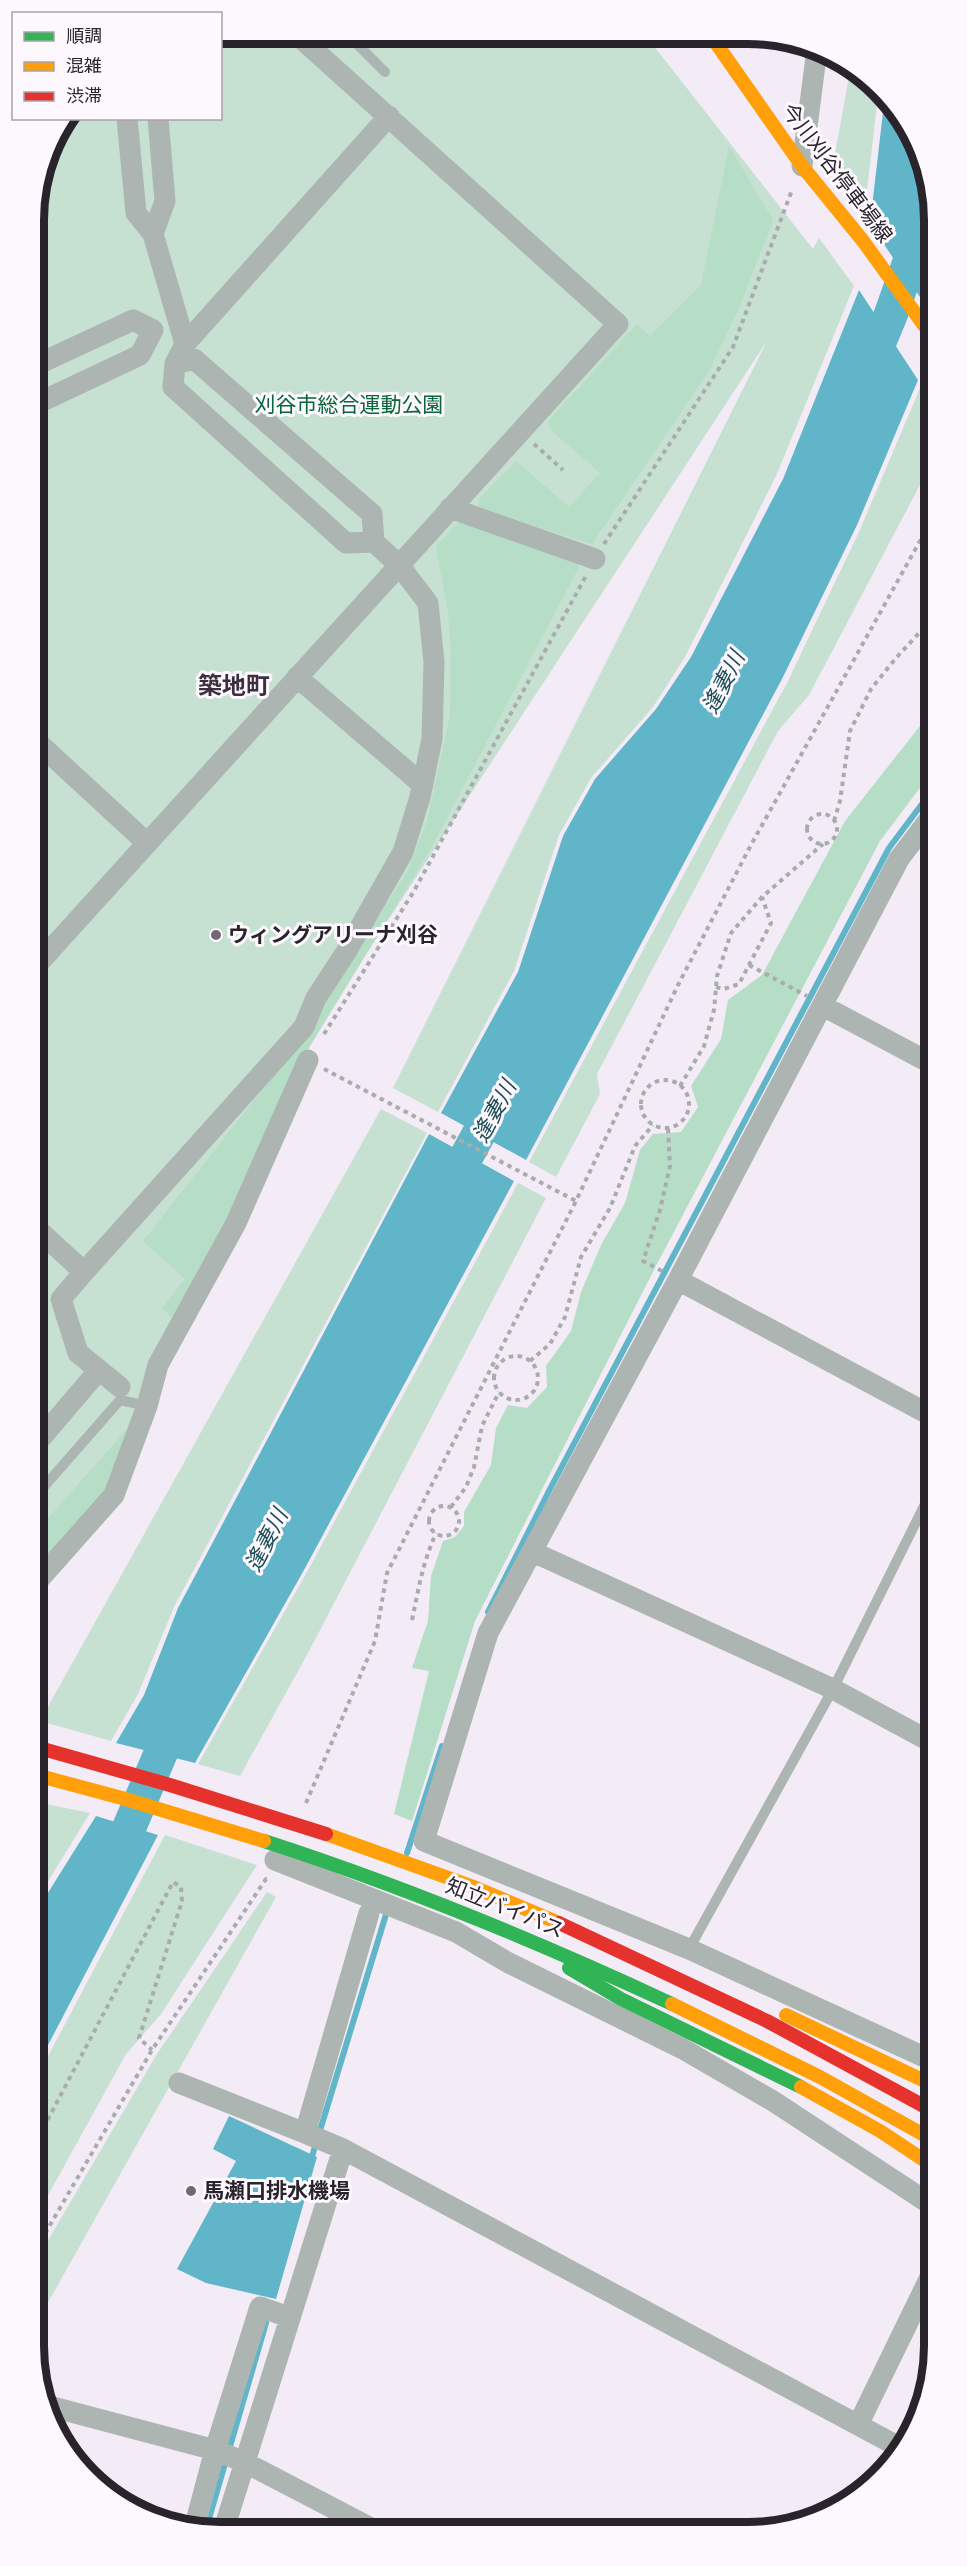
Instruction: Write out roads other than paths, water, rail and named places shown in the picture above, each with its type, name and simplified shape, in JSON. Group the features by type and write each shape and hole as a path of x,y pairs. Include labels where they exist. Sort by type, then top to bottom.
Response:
{"main road":[{"name":"今川刈谷停車場線","path":"717,44 802,166 863,241 924,325"},
{"name":"知立バイパス","path":"43,1749 134,1773 317,1830 480,1890 634,1956 831,2053 923,2105"},
{"name":"知立バイパス","path":"43,1777 108,1793 256,1837 514,1932 647,1991 751,2042 923,2135"},
{"path":"514,1932 597,1987 763,2067 878,2129 923,2159"},
{"path":"748,2012 790,2016 923,2080"}],"street":[{"path":"44,956 618,324 307,44"},
{"path":"802,166 815,57"},
{"path":"374,542 346,543 173,387 175,364 185,344 389,116"},
{"path":"127,120 136,213 153,234 185,344"},
{"path":"153,234 165,201 158,120"},
{"path":"44,361 133,320 185,344"},
{"path":"44,400 140,355 153,330"},
{"path":"120,1387 78,1353 61,1299 304,1028 316,998 346,952 403,852 423,785 432,740 434,662 428,603 399,565 374,542 372,514 194,359 175,364"},
{"path":"450,508 595,559"},
{"path":"297,677 423,785"},
{"path":"44,748 147,843"},
{"path":"923,2056 689,1948 424,1841 488,1633 678,1280 899,859 924,827"},
{"path":"823,1006 924,1060"},
{"path":"43,1575 114,1495 147,1406 158,1365 236,1223 308,1060"},
{"path":"44,1235 84,1272"},
{"path":"678,1280 923,1411"},
{"path":"43,1435 99,1370"},
{"path":"533,1552 833,1689 923,1738"},
{"path":"88,1803 226,1841 456,1932 507,1962 713,2067 783,2107 923,2199"},
{"path":"304,2133 369,1913"},
{"path":"179,2083 343,2149 894,2444"},
{"path":"226,2522 343,2149"},
{"path":"858,2425 923,2291"},
{"path":"196,2520 215,2450 260,2307 289,2317"},
{"path":"55,2408 215,2450 244,2462 360,2522"}],"lane":[{"path":"357,44 385,72"},
{"path":"43,1487 120,1400 147,1406"},
{"path":"689,1948 833,1689 923,1507"}],"water":[{"path":"883,108 905,142 920,185 924,219 924,303 870,224"},
{"path":"859,290 918,380 857,525 782,679 526,1160 441,1113 518,972 563,836 595,779 656,709 691,657 783,479"},
{"path":"429,1134 514,1181 304,1570 195,1763 116,1743 144,1695 178,1608"},
{"path":"96,1816 158,1835 43,2054 43,1900"},
{"path":"229,2116 317,2157 276,2299 206,2283 177,2269 236,2161 213,2149"}],"waterway":[{"name":"逢妻川","path":"867,372 891,314 924,221"},
{"path":"488,1612 550,1489 889,848 924,802"},
{"name":"逢妻川","path":"445,1196 501,1093"},
{"name":"逢妻川","path":"112,1868 179,1710"},
{"path":"407,1853 442,1746"},
{"path":"310,2163 388,1908"},
{"path":"208,2522 266,2323"}],"place":[{"name":"ウィングアリーナ刈谷","path":"216,935"},
{"name":"馬瀬口排水機場","path":"191,2191"}],"district":[{"name":"築地町","path":"234,686"}],"park label":[{"name":"刈谷市総合運動公園","path":"349,405"}]}
